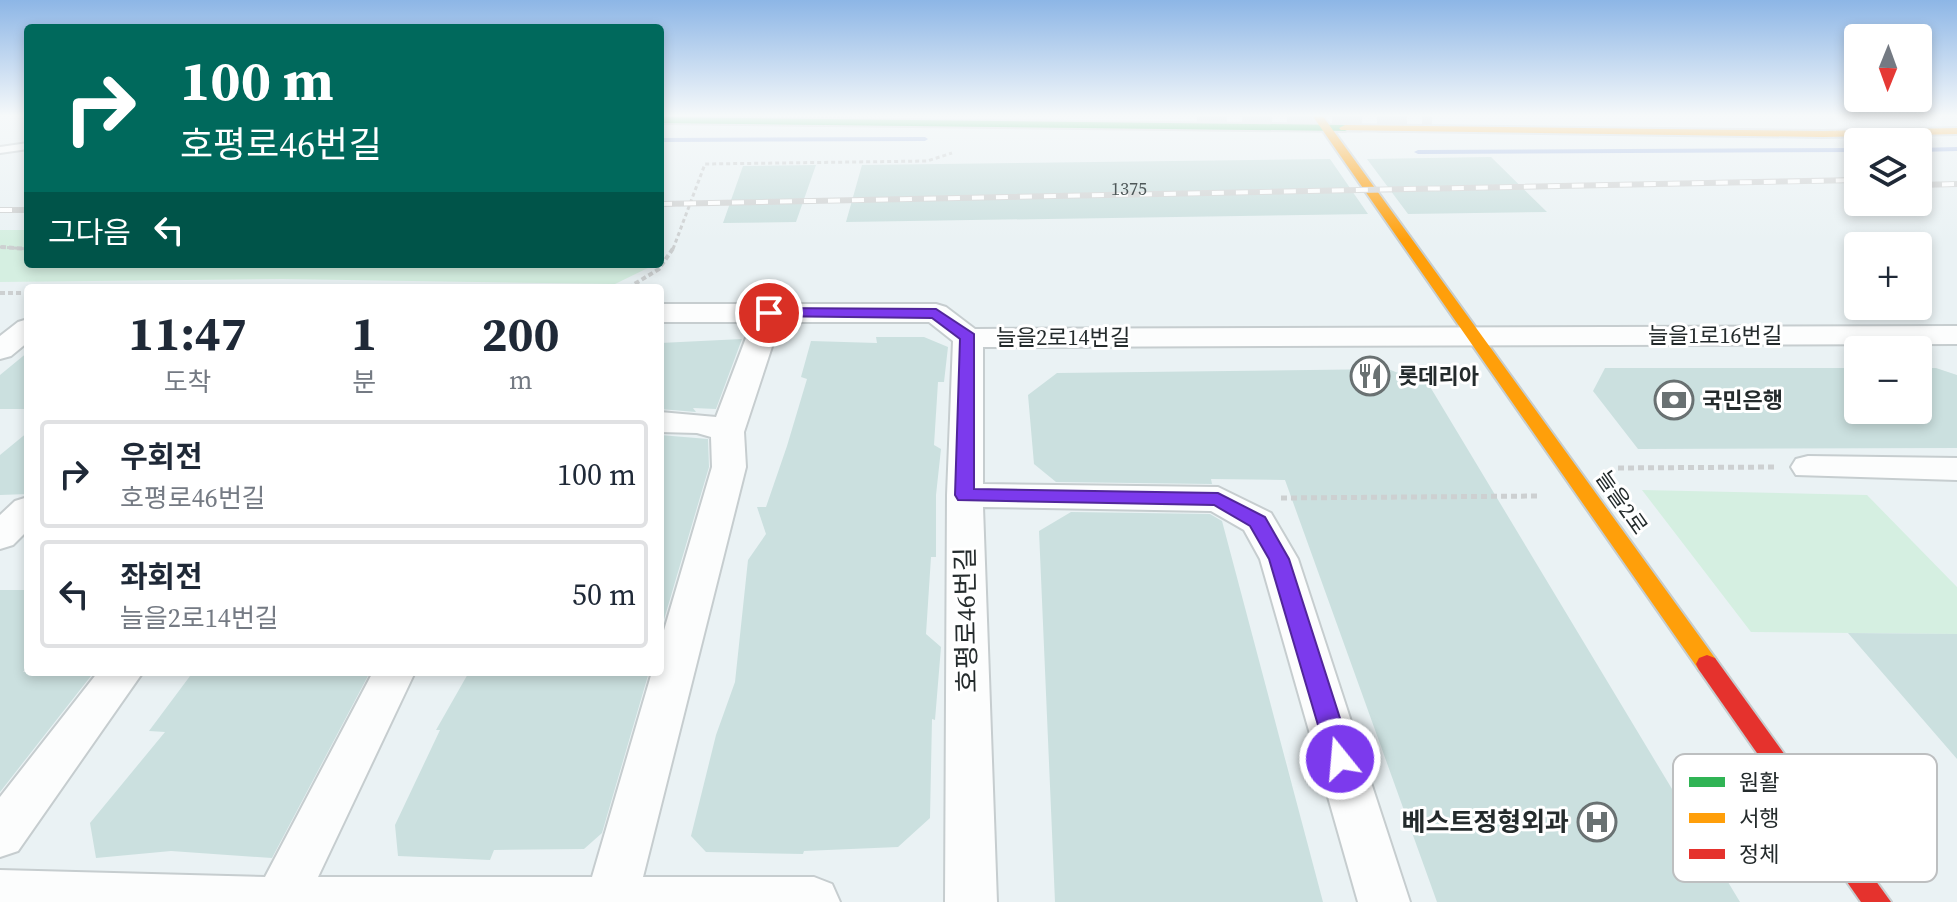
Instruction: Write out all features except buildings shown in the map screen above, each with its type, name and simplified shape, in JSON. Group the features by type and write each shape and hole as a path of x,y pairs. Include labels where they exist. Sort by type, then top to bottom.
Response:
{"street":[{"name":"늘을2로","path":"1346,157 1772,754"},
{"path":"0,314 24,313"},
{"name":"늘을2로14번길","path":"664,313 936,313 968,338 1474,335"},
{"path":"612,901 729,467 727,432 769,313"},
{"path":"0,350 24,331"},
{"name":"늘을1로16번길","path":"1474,335 1957,335"},
{"name":"호평로46번길","path":"968,338 965,495 971,902"},
{"path":"664,422 700,423 727,432"},
{"path":"1808,467 1957,469"},
{"path":"965,495 1218,499 1258,522 1279,559 1384,902"},
{"path":"0,536 24,513"},
{"path":"0,835 119,676"},
{"path":"279,902 392,676"},
{"name":"늘을2로","path":"1863,882 1877,902"},
{"path":"0,894 279,902 814,902"}],"path":[{"path":"664,264 669,259 705,164 927,161 939,157"},
{"path":"0,247 24,249"},
{"path":"664,260 669,259"},
{"path":"643,284 660,268"},
{"path":"0,293 24,293"},
{"path":"1569,469 1808,467"},
{"path":"1218,499 1588,495"}],"green space":[{"path":"0,230 24,230 24,268 648,268 615,284 282,279 0,282"},
{"path":"1642,490 1867,495 1957,587 1957,634 1751,632"}],"railway":[{"path":"664,204 1844,180"},
{"path":"1932,185 1957,184"},
{"path":"0,210 24,210"}],"traffic: slow":[{"path":"1347,157 1707,664"}],"traffic: jam":[{"path":"1707,664 1771,754"},
{"path":"1863,882 1877,902"}],"place":[{"name":"롯데리아","path":"1370,376"},
{"name":"국민은행","path":"1674,400"},
{"name":"베스트정형외과","path":"1597,822"}],"route":[{"path":"769,313 936,313 968,338 965,495 1162,495 1218,499 1258,522 1279,559 1340,759"}]}
